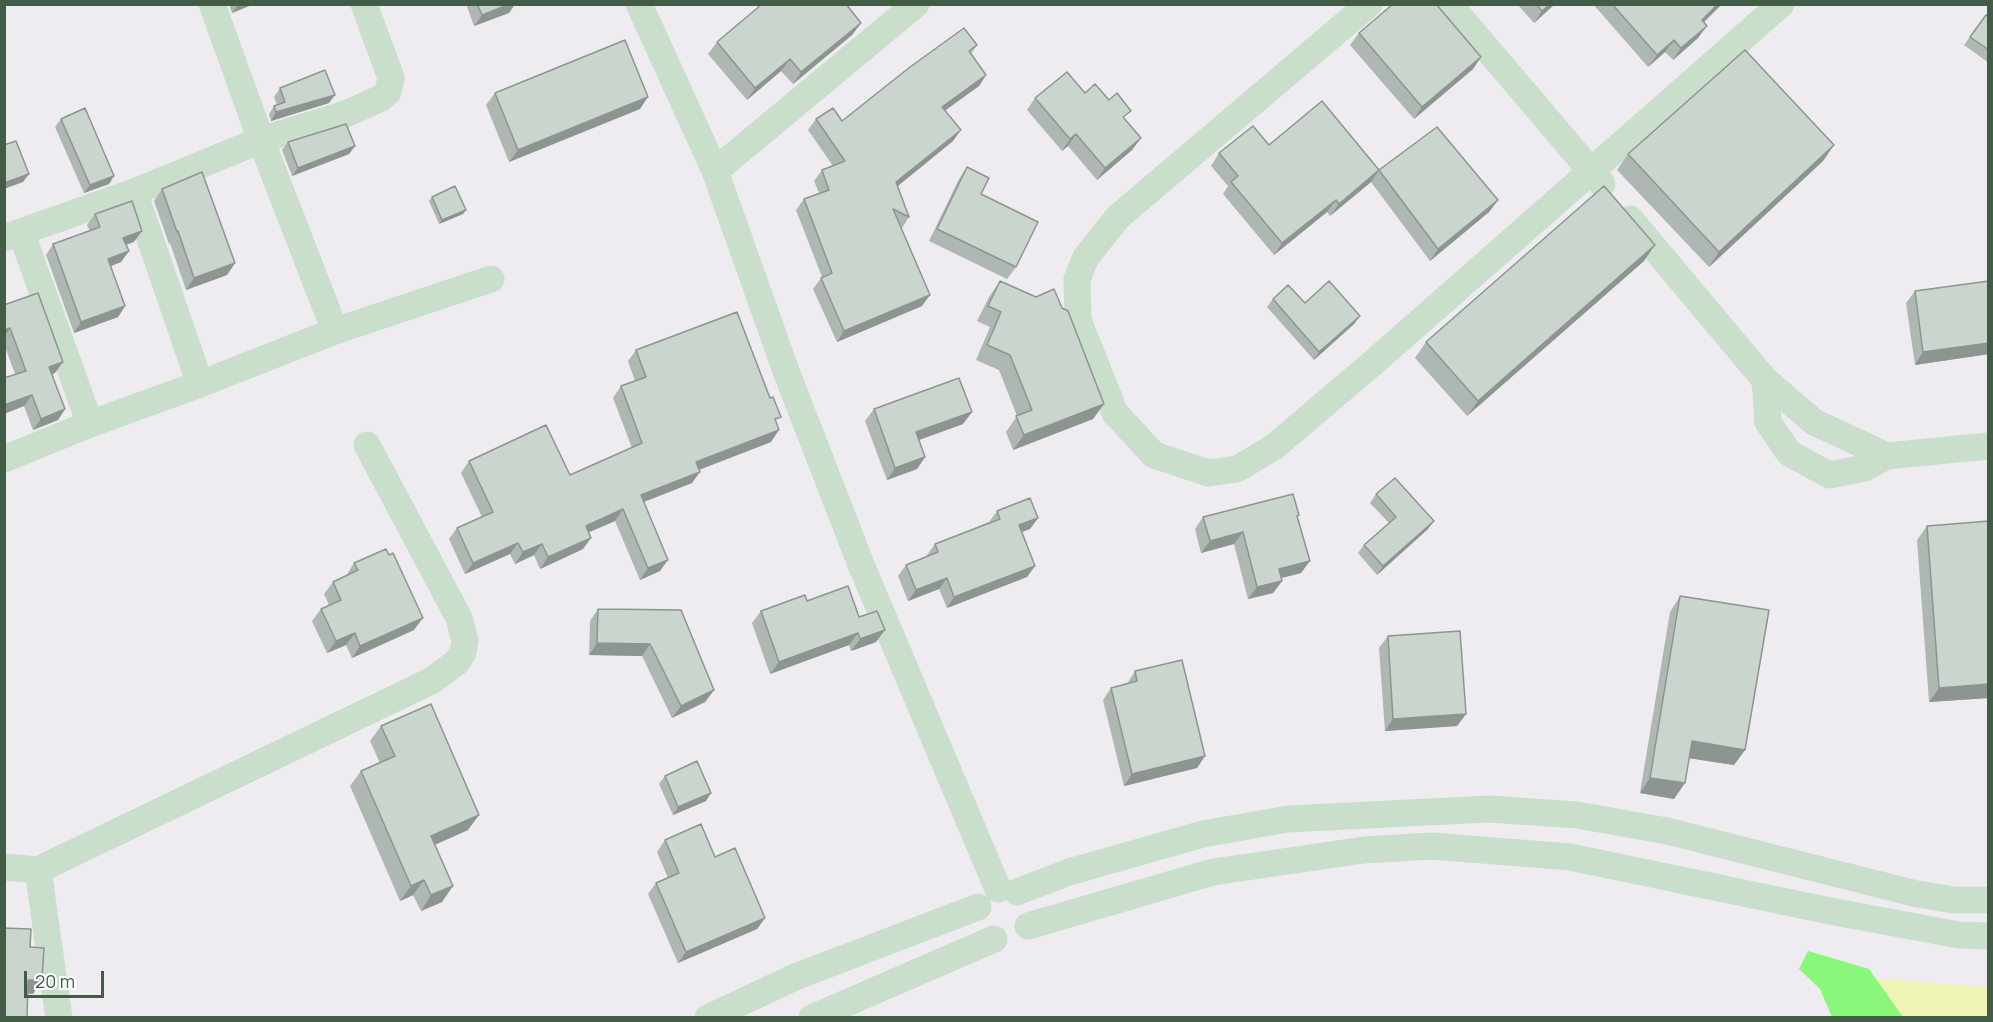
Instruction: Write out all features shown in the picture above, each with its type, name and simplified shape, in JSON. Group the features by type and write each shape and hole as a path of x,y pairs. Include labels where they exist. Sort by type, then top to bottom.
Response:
{"street":[{"path":"212,4 261,140 335,332"},
{"path":"90,424 13,235 134,192 261,140 346,114 381,98 388,92 392,78 364,4"},
{"path":"639,4 715,171 786,370 858,556 1007,890 1025,898 1029,907 1028,926 1014,940 994,939 985,934 980,926 978,907"},
{"path":"715,171 916,4"},
{"path":"1369,4 1118,217 1086,257 1077,279 1078,321 1114,413 1154,455 1208,473 1237,469 1274,447 1781,4"},
{"path":"1449,4 1765,380 1814,422 1887,456"},
{"path":"134,192 200,384"},
{"path":"4,459 90,424 335,332 491,279"},
{"path":"1765,380 1768,422 1789,453 1829,475 1865,468 1887,456 1989,446"},
{"path":"4,867 38,870 431,681 457,662 463,652 465,641 459,618 367,445"},
{"path":"708,1017 795,977 978,907 986,896 1203,834 1288,819 1489,809 1578,815 1655,828 1917,894 1954,900 1989,900"},
{"path":"1028,926 1212,872 1364,850 1431,846 1570,857 1830,911 1959,935 1989,936"},
{"path":"38,870 60,1017"},
{"path":"812,1017 994,939"}],"shaded area":[{"path":"1808,951 1869,969 1903,1017 1832,1017 1820,989 1799,969"},
{"path":"1840,976 1988,987 1988,1017 1834,1018"}],"building":[{"path":"477,4 510,4 482,15"},
{"path":"762,4 846,4 861,23 801,72 790,59 755,88 717,42"},
{"path":"1393,4 1436,4 1481,57 1422,107 1359,33"},
{"path":"1536,4 1550,4 1542,11"},
{"path":"1612,4 1718,4 1702,20 1707,26 1681,48 1674,40 1657,55"},
{"path":"1986,15 1989,16 1989,50 1970,37"},
{"path":"964,28 977,45 969,51 986,75 942,107 961,130 896,182 909,217 893,209 930,295 844,331 821,278 832,273 804,199 829,190 822,170 845,161 816,119 833,108 842,121"},
{"path":"625,40 648,97 518,150 495,93"},
{"path":"1745,50 1834,145 1719,252 1628,154"},
{"path":"325,70 335,95 276,112 274,106 285,102 280,88"},
{"path":"1067,72 1085,93 1095,84 1109,100 1117,93 1131,111 1123,117 1141,138 1105,168 1076,134 1070,139 1035,98"},
{"path":"1322,101 1379,170 1339,204 1336,200 1282,243 1231,182 1238,176 1219,153 1253,126 1269,145"},
{"path":"85,108 114,176 90,185 61,119"},
{"path":"346,124 355,146 298,168 288,142"},
{"path":"1437,127 1498,200 1438,249 1379,170"},
{"path":"16,141 29,174 4,183 4,145"},
{"path":"967,167 989,178 981,194 1038,222 1016,267 937,229"},
{"path":"202,172 235,263 194,278 162,189"},
{"path":"455,186 466,210 442,220 432,197"},
{"path":"1604,186 1655,245 1478,401 1426,342"},
{"path":"132,201 142,231 123,238 129,251 108,259 125,306 81,322 53,244 100,227 95,214"},
{"path":"1000,281 1036,297 1054,289 1062,308 1068,311 1104,404 1024,435 1016,416 1032,410 1010,355 987,345 1001,312 988,306"},
{"path":"1329,281 1360,316 1319,352 1273,299 1288,285 1305,303"},
{"path":"1989,281 1989,343 1923,352 1915,291"},
{"path":"38,293 63,362 49,367 65,409 41,419 32,395 4,405 4,378 26,371 10,328 4,330 4,305"},
{"path":"737,312 770,398 773,397 781,417 775,419 779,430 696,462 700,472 641,495 668,560 648,568 623,509 586,526 591,538 548,557 542,544 523,552 518,543 473,563 457,528 493,512 469,461 546,425 570,475 642,443 621,386 646,377 636,350"},
{"path":"959,378 972,412 916,432 925,457 895,468 874,409"},
{"path":"1395,478 1434,521 1383,566 1364,545 1396,517 1376,494"},
{"path":"1293,494 1310,561 1279,569 1282,581 1257,587 1243,532 1210,541 1203,517"},
{"path":"1030,498 1038,518 1019,525 1035,566 954,597 947,578 916,590 906,565 938,552 935,544 1000,519 997,511"},
{"path":"1989,521 1989,684 1939,688 1927,526"},
{"path":"386,549 389,555 393,553 423,618 360,646 355,633 336,641 321,609 341,600 333,582 358,570 354,563"},
{"path":"848,586 859,617 877,611 885,630 860,639 858,633 779,662 761,611 805,595 807,601"},
{"path":"1680,596 1769,610 1745,750 1692,741 1685,783 1650,778"},
{"path":"598,609 681,610 714,690 681,706 650,644 597,643"},
{"path":"1460,631 1466,714 1393,719 1388,636"},
{"path":"1182,660 1205,756 1132,774 1111,688 1137,681 1135,671"},
{"path":"431,704 479,815 431,836 453,886 431,895 424,880 411,886 361,771 395,756 381,726"},
{"path":"697,761 711,793 678,807 665,776"},
{"path":"701,824 715,857 735,848 765,918 686,952 656,883 679,873 665,840"},
{"path":"4,928 31,929 30,947 44,948 42,980 28,980 27,1017 4,1017"}]}
